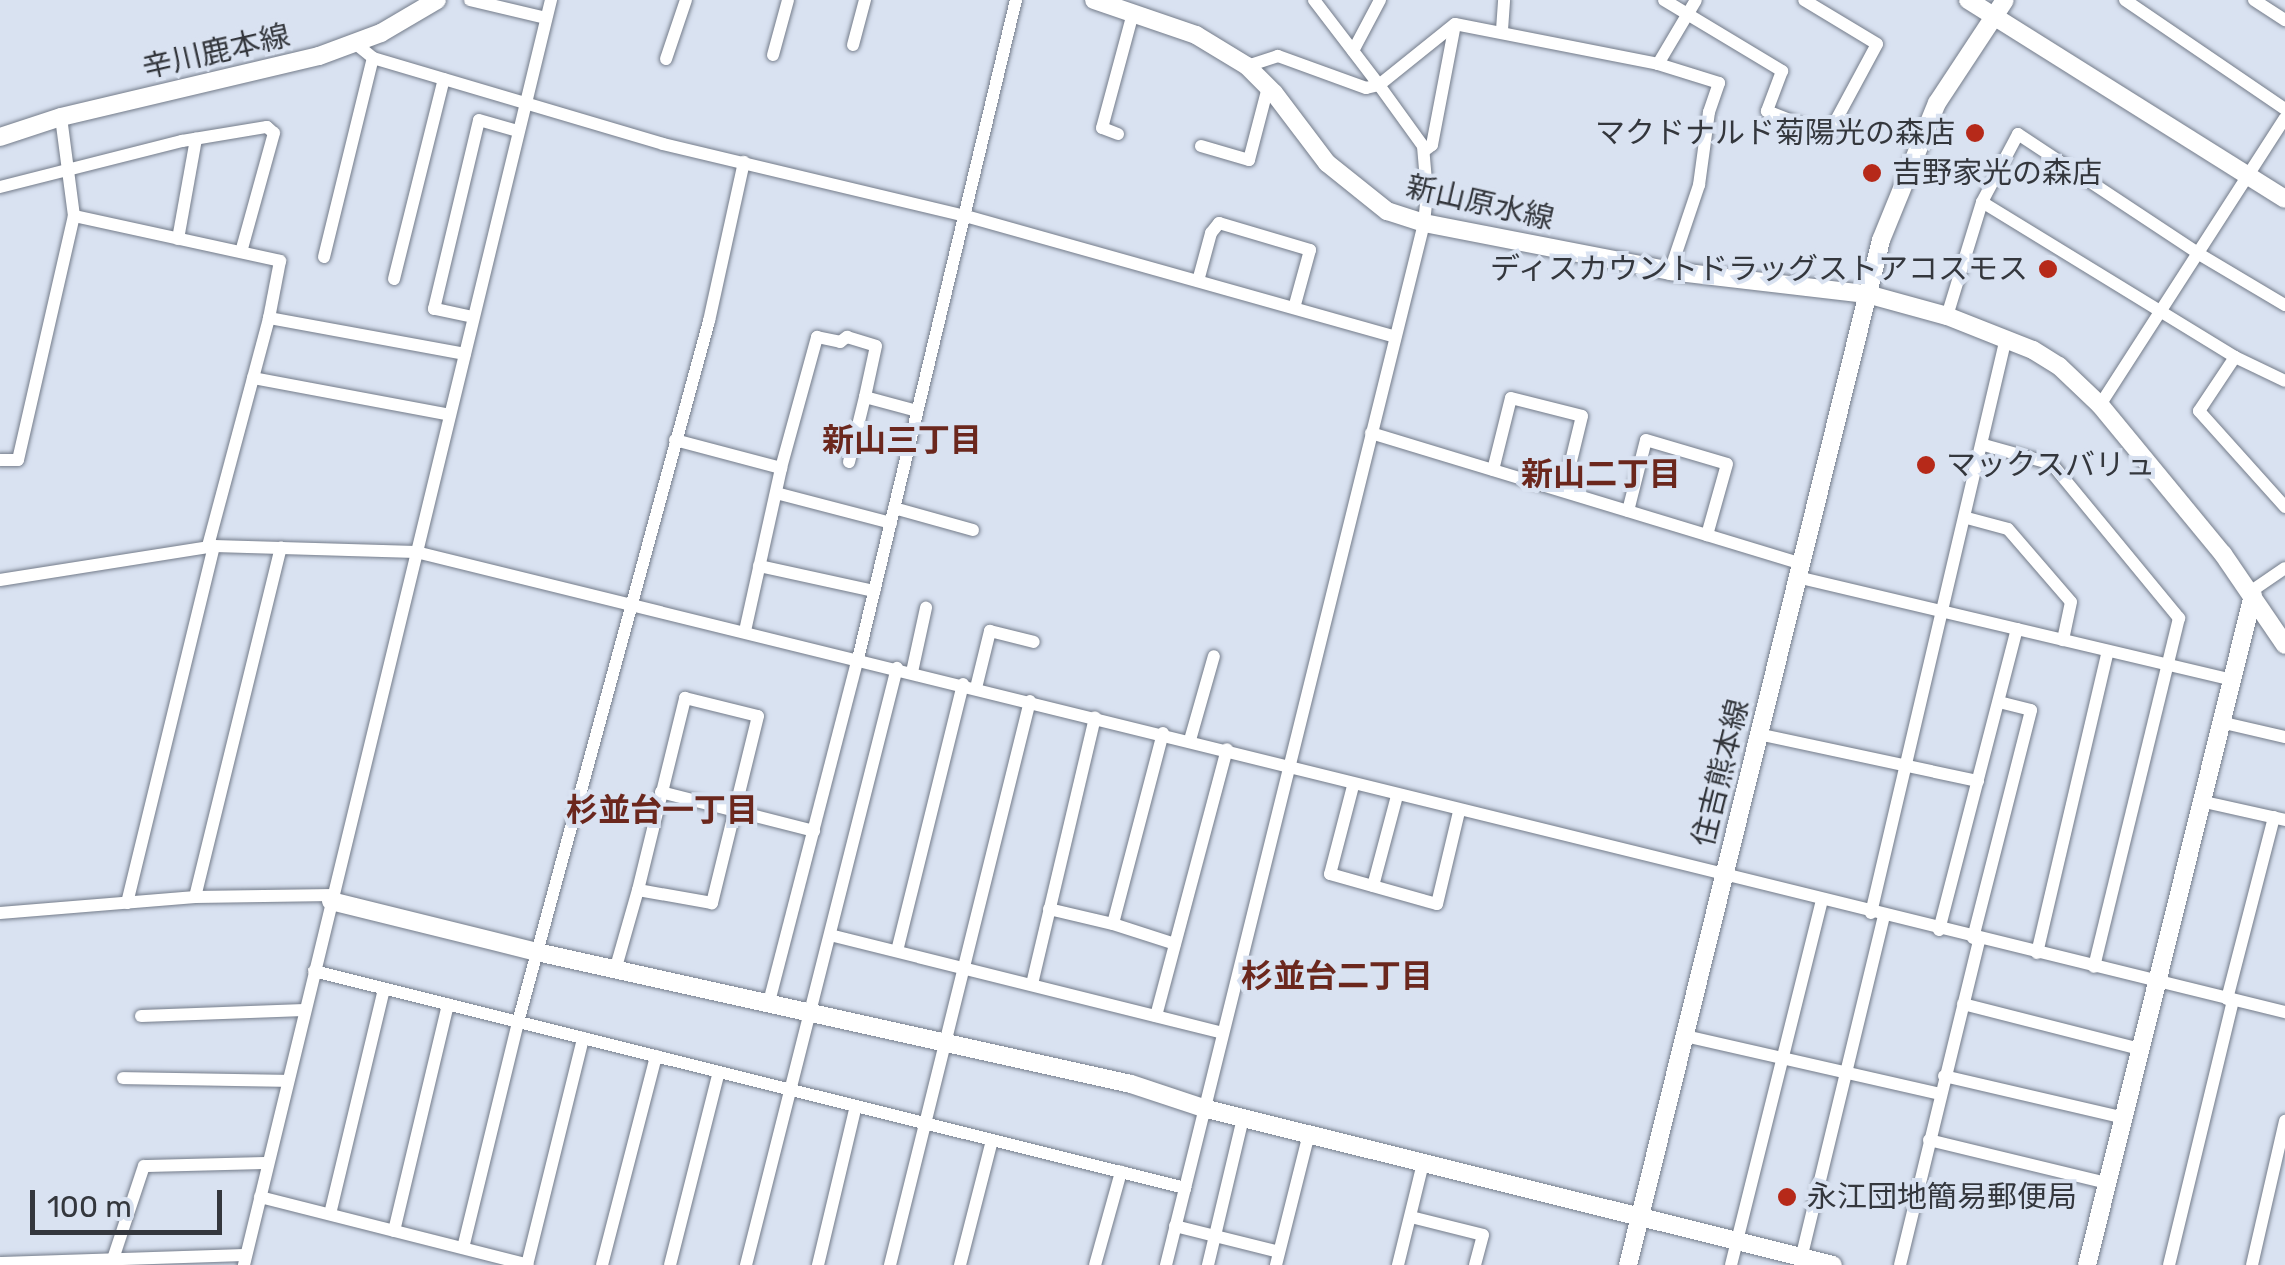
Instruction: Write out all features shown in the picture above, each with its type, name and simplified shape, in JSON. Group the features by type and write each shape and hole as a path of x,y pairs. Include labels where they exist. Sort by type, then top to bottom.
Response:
{"main road":[{"name":"辛川鹿本線","path":"0,137 356,44 436,0"},
{"name":"新山原水線","path":"1094,0 1196,35 1247,66 1327,163 1355,190 1387,210 1424,223 1670,270 1867,294"},
{"path":"1968,0 1999,8 2285,199"},
{"name":"住吉熊本線","path":"1628,1265 1867,294 1915,148 1937,103 1999,8"},
{"path":"1867,294 1947,316 2006,338 2060,366 2100,406 2252,593 2285,645"},
{"path":"2087,1265 2252,593"},
{"path":"332,898 537,952 1131,1084 1203,1108 1641,1216 1800,1261 1833,1265"}],"street":[{"path":"470,0 546,18"},
{"path":"0,1263 245,1260 551,0"},
{"path":"666,59 686,0"},
{"path":"773,55 788,0"},
{"path":"852,45 865,0"},
{"path":"768,1002 858,658 1016,0"},
{"path":"1166,1265 1392,336 1424,223 1424,151 1410,123 1314,0"},
{"path":"1353,51 1380,0"},
{"path":"1502,30 1504,0"},
{"path":"1664,0 1782,71 1767,112 1828,136 1876,44 1804,0"},
{"path":"1658,64 1696,0"},
{"path":"2125,0 2285,108"},
{"path":"2254,0 2285,20"},
{"path":"1118,134 1102,128 1133,13"},
{"path":"1424,151 1432,145 1455,24"},
{"path":"1247,66 1278,56 1366,88 1380,84 1455,24 1502,30 1658,64 1719,83 1709,112 1699,185 1670,270"},
{"path":"356,44 373,58 663,144 962,215 1392,336"},
{"path":"324,257 373,58"},
{"path":"394,279 444,79"},
{"path":"1201,146 1249,160 1268,87"},
{"path":"0,460 18,460 74,216 61,118"},
{"path":"2100,406 2285,118"},
{"path":"473,317 434,309 479,120 518,131"},
{"path":"0,187 196,139 267,126 274,133 241,252"},
{"path":"1947,316 1982,202 2018,134 2199,254 2285,305"},
{"path":"178,239 196,139"},
{"path":"462,1248 627,612 635,604 717,288 744,162"},
{"path":"1982,202 2235,357 2285,382"},
{"path":"74,216 280,261 128,903"},
{"path":"1198,281 1211,233 1219,224 1238,228 1310,250 1294,308"},
{"path":"269,318 464,354"},
{"path":"745,631 781,468 817,337 840,342 847,337 876,346 849,462"},
{"path":"1800,1261 1848,1072 1906,768 2006,338"},
{"path":"2235,357 2200,411 2285,507"},
{"path":"253,378 450,415"},
{"path":"865,398 917,411"},
{"path":"1493,470 1511,398 1582,416 1564,490"},
{"path":"1371,432 1707,534 1798,570 1943,612 2230,680"},
{"path":"676,440 781,468"},
{"path":"1628,512 1646,440 1727,464 1707,534"},
{"path":"1984,445 2052,464 2178,618 2094,967"},
{"path":"776,493 890,523"},
{"path":"894,508 974,530"},
{"path":"1966,518 2008,529 2072,602 2063,640"},
{"path":"0,580 211,546 416,552 1190,740 1353,786 1877,915 2285,1012"},
{"path":"195,897 282,547"},
{"path":"759,566 874,591"},
{"path":"2252,593 2285,568"},
{"path":"912,672 926,608"},
{"path":"897,951 969,686 990,630 1034,642"},
{"path":"1940,930 2017,630"},
{"path":"2037,953 2108,651"},
{"path":"1190,740 1214,656"},
{"path":"746,1265 897,668"},
{"path":"616,967 685,698 758,716 712,903 638,890"},
{"path":"890,1265 1030,701"},
{"path":"1900,1265 2032,710 1999,702"},
{"path":"1032,984 1094,717"},
{"path":"2220,722 2285,737"},
{"path":"1113,924 1162,734"},
{"path":"1758,734 1978,781"},
{"path":"1156,1016 1226,749"},
{"path":"1353,786 1330,874 1436,904 1460,812"},
{"path":"661,792 814,831"},
{"path":"1372,886 1397,796"},
{"path":"2169,1265 2230,999 2279,818 2200,801"},
{"path":"0,913 195,897 332,898"},
{"path":"1732,1265 1822,901"},
{"path":"1049,910 1113,924 1176,944"},
{"path":"830,935 1220,1032"},
{"path":"314,971 1185,1188"},
{"path":"330,1214 384,989"},
{"path":"394,1231 448,1004"},
{"path":"1963,1004 2140,1050"},
{"path":"141,1016 305,1010"},
{"path":"1686,1036 1940,1094"},
{"path":"260,1197 528,1265 583,1038"},
{"path":"602,1265 656,1056"},
{"path":"670,1265 719,1072"},
{"path":"1944,1076 2124,1118"},
{"path":"123,1078 288,1081"},
{"path":"818,1265 856,1106"},
{"path":"1208,1265 1244,1118"},
{"path":"2252,1265 2285,1121"},
{"path":"1175,1226 1277,1259 1309,1134"},
{"path":"960,1265 992,1140"},
{"path":"1929,1140 2108,1183"},
{"path":"1398,1265 1423,1162"},
{"path":"113,1259 144,1166 268,1163"},
{"path":"1095,1265 1121,1172"},
{"path":"1411,1217 1484,1235 1476,1265"}],"place":[{"name":"マクドナルド菊陽光の森店","path":"1975,133"},
{"name":"吉野家光の森店","path":"1872,173"},
{"name":"ディスカウントドラッグストアコスモス","path":"2048,269"},
{"name":"マックスバリュ","path":"1926,465"},
{"name":"永江団地簡易郵便局","path":"1787,1197"}],"district":[{"name":"新山三丁目","path":"902,440"},
{"name":"新山二丁目","path":"1601,474"},
{"name":"杉並台一丁目","path":"662,810"},
{"name":"杉並台二丁目","path":"1337,976"}]}
